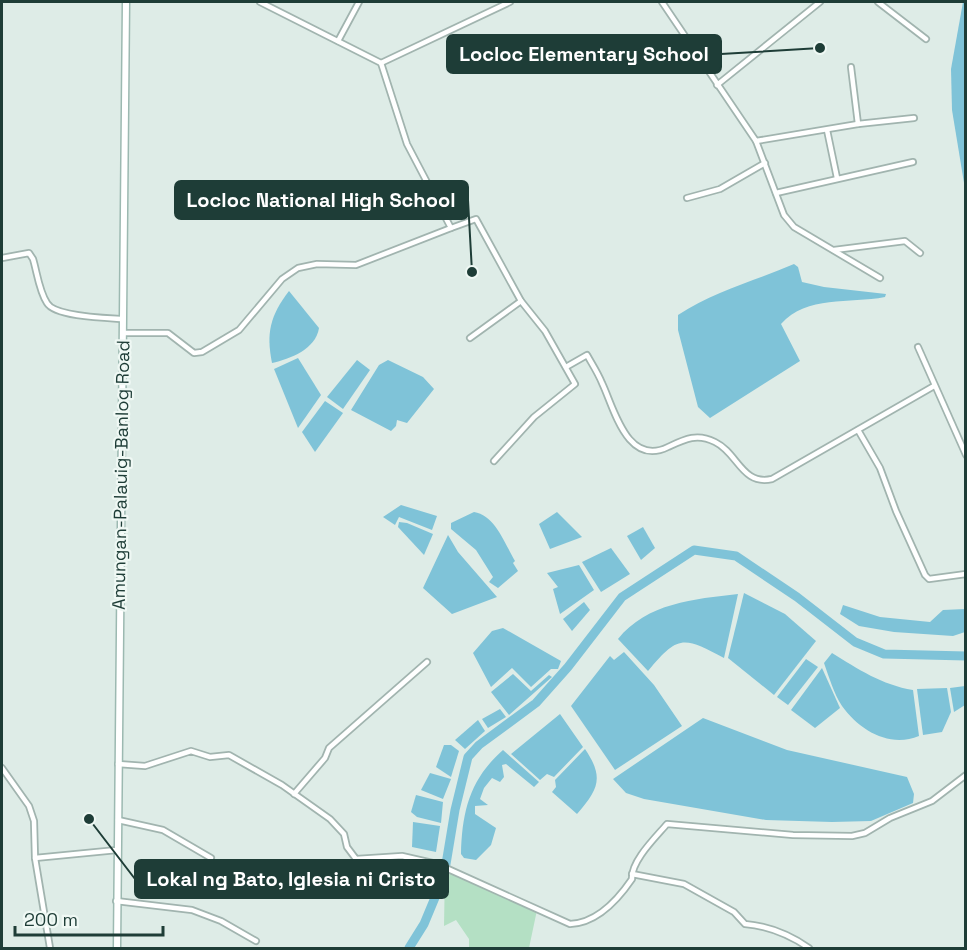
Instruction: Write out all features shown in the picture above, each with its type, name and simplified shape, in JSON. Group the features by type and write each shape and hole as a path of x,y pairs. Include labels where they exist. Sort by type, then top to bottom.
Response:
{"main road":[{"name":"Amungan-Palauig-Banlog Road","path":"117,948 126,2"}],"street":[{"path":"260,2 381,63 407,144 451,228"},
{"path":"338,41 359,2"},
{"path":"381,63 510,2"},
{"path":"662,2 756,141 784,215 794,227 814,242 833,250 880,278"},
{"path":"717,85 820,2"},
{"path":"878,2 926,39"},
{"path":"851,67 858,124"},
{"path":"756,141 858,124 914,118"},
{"path":"827,130 837,178"},
{"path":"776,193 913,162"},
{"path":"687,198 720,189 765,163"},
{"path":"123,333 168,333 194,353 202,352 239,330 260,308 282,279 298,268 317,264 356,265 476,219 521,301 545,331 575,384 534,417 494,460"},
{"path":"833,250 905,241 920,253"},
{"path":"2,258 29,253 33,259 45,301 52,309 90,317 123,319"},
{"path":"470,338 521,301"},
{"path":"918,346 966,455"},
{"path":"566,367 588,355 625,435 645,449 666,448 691,437 704,437 722,446 748,475 762,482 772,479 934,386"},
{"path":"858,430 880,468 896,511 925,575 929,579 966,574"},
{"path":"294,794 325,758 328,748 427,662"},
{"path":"118,764 145,766 191,751 210,757 229,755 294,794 330,819 344,834 347,847 356,859 402,856 437,864 570,924 581,924 601,913 623,892 632,879 632,874 642,855 667,824 793,835 852,836 865,833 890,818 932,801 966,775"},
{"path":"2,768 4,776 29,806 34,821 35,858 50,948"},
{"path":"118,820 163,830 211,858"},
{"path":"35,858 117,850"},
{"path":"632,874 684,884 734,912 745,924 764,926 796,939 809,948"},
{"path":"117,902 192,910 221,921 256,941"}],"green space":[{"path":"445,870 537,910 529,948 469,948 469,939 456,920 444,926"}],"water":[{"path":"963,2 966,2 965,189 952,110 951,69"},
{"path":"794,264 798,267 802,282 824,287 886,294 885,297 829,302 791,315 781,324 800,361 710,418 698,407 678,330 678,315 720,293"},
{"path":"289,291 319,328 313,342 308,347 294,356 272,363 269,343 271,325 277,309"},
{"path":"298,358 321,395 298,428 274,369"},
{"path":"357,360 370,370 343,409 327,397"},
{"path":"388,360 423,377 434,389 407,423 397,420 396,426 391,431 351,410 379,365"},
{"path":"325,401 343,413 315,452 302,432"},
{"path":"401,505 437,516 432,530 399,517 395,525 383,517"},
{"path":"474,512 481,514 494,524 515,561 513,563 518,571 498,588 489,582 493,577 476,550 451,529 451,523"},
{"path":"557,512 582,537 550,549 539,524"},
{"path":"399,522 433,534 424,555 398,527"},
{"path":"643,527 655,548 641,560 627,536"},
{"path":"448,535 458,552 497,597 452,614 423,588"},
{"path":"611,548 630,574 601,592 582,562"},
{"path":"579,565 594,590 560,614 553,589 558,587 547,573"},
{"path":"744,593 785,614 816,641 774,695 728,658"},
{"path":"738,594 724,658 699,646 682,643 674,645 648,671 618,639 643,617 657,610 688,601"},
{"path":"584,602 590,610 572,631 563,619"},
{"path":"843,605 880,617 930,622 943,610 965,609 965,632 953,636 894,632 859,626 840,614"},
{"path":"503,628 561,661 558,669 551,669 531,687 512,668 491,687 473,653 492,631"},
{"path":"624,652 654,685 682,726 615,770 571,706 610,656 614,660"},
{"path":"832,653 881,680 913,690 919,736 897,740 876,735 849,715 837,696 824,663"},
{"path":"806,659 818,667 788,705 777,697"},
{"path":"822,668 840,708 815,728 791,710"},
{"path":"513,674 531,691 549,675 552,677 509,715 491,692"},
{"path":"965,686 965,705 954,712 950,688"},
{"path":"947,688 951,712 942,732 923,735 917,689"},
{"path":"500,709 506,717 488,728 482,719"},
{"path":"560,714 583,747 554,777 547,774 540,780 511,754"},
{"path":"703,718 787,750 907,777 914,794 913,803 871,821 766,820 644,799 626,793 613,779"},
{"path":"478,720 485,731 465,749 455,740"},
{"path":"444,745 451,745 459,751 451,777 436,767"},
{"path":"585,749 597,775 594,790 577,814 552,792 556,787 555,780"},
{"path":"503,750 539,782 534,787 506,764 502,765 504,777 500,782 492,778 484,788 480,799 488,805 475,806 475,814 496,828 491,845 476,860 464,858 461,854 463,824 470,797 483,772"},
{"path":"430,773 451,779 443,799 421,790"},
{"path":"416,795 443,802 441,823 417,817 411,812"},
{"path":"413,822 440,826 436,852 412,847"}],"waterway":[{"path":"409,948 424,924 444,876 455,810 468,757 479,745 536,703 568,667 622,597 694,550 736,556 797,597 855,642 884,654 966,656"}],"place":[{"name":"Locloc Elementary School","path":"820,48"},
{"name":"Locloc National High School","path":"472,272"},
{"name":"Lokal ng Bato, Iglesia ni Cristo","path":"89,819"}]}
